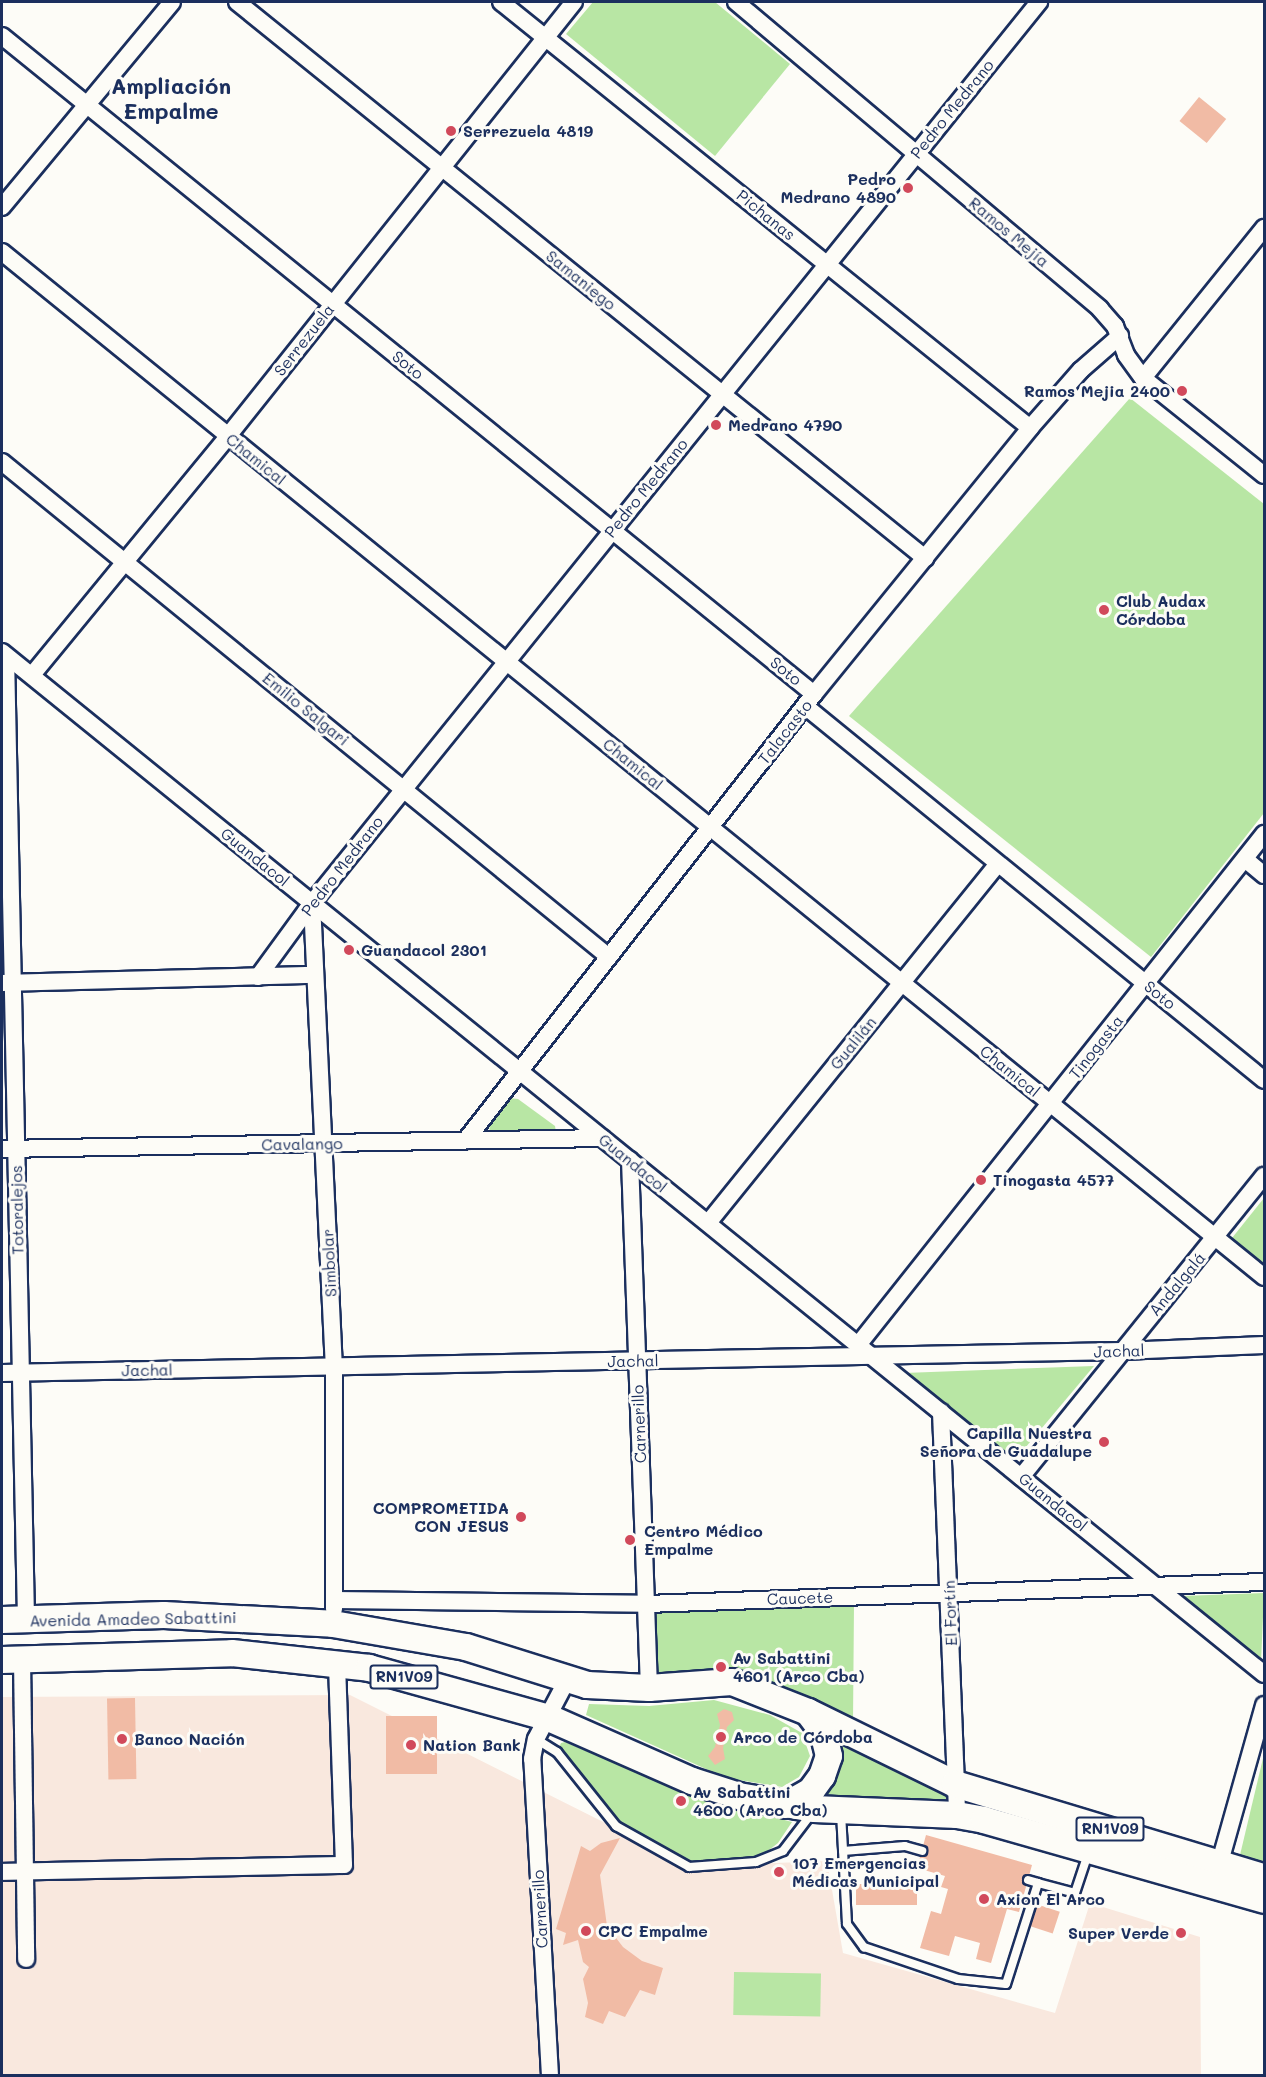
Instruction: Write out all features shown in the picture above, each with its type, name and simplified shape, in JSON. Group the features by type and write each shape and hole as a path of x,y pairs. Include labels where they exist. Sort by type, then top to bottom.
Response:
{"main road":[{"name":"Avenida Amadeo Sabattini","path":"14,1620 334,1612 466,1647 567,1680 649,1688 732,1682 808,1712 955,1784 1264,1877"},
{"name":"RN1V09","path":"12,1659 222,1653 337,1662 543,1729 692,1781 786,1805 814,1809 957,1815 1089,1849 1264,1900"},
{"path":"786,1805 811,1791 822,1776 829,1756 823,1732 808,1712"}],"street":[{"path":"2,207 172,2"},
{"name":"Samaniego","path":"237,2 925,558"},
{"name":"Pichanas","path":"501,2 1030,428"},
{"name":"Serrezuela","path":"32,675 228,436 574,2"},
{"name":"Ramos Mejía","path":"736,2 1100,309 1119,336 1126,355 1143,378 1264,475"},
{"name":"Pedro Medrano","path":"258,976 312,903 1039,2"},
{"name":"Soto","path":"2,36 612,530 998,864 1264,1080"},
{"path":"1143,378 1264,228"},
{"name":"Chamical","path":"2,252 1264,1277"},
{"name":"Talacasto","path":"466,1140 810,700 1030,428 1081,370 1119,336"},
{"name":"Emilio Salgari","path":"2,462 609,957"},
{"name":"Guandacol","path":"4,654 1264,1674"},
{"name":"Totoralejos","path":"4,654 9,1149 21,1372 14,1620"},
{"name":"Tinogasta","path":"858,1345 1264,834"},
{"path":"1245,859 1264,875"},
{"name":"Gualilán","path":"708,1223 998,864"},
{"name":"Simbolar","path":"312,903 334,1366 334,1612"},
{"path":"7,983 315,975"},
{"name":"Cavalango","path":"9,1149 602,1138"},
{"name":"Carnerillo","path":"630,1160 649,1688"},
{"name":"Andalgalá","path":"1021,1477 1264,1176"},
{"name":"Jachal","path":"2,1373 1122,1351 1264,1345"},
{"name":"El Fortín","path":"941,1412 950,1593 957,1815"},
{"name":"Caucete","path":"334,1612 646,1604 1264,1582"},
{"path":"12,1659 25,1872 26,1959"},
{"path":"2,1872 344,1864 337,1662"},
{"name":"Carnerillo","path":"550,2076 532,1759 543,1729 567,1680"},
{"path":"1220,1862 1264,1705"}],"lane":[{"path":"543,1729 557,1752 616,1826 689,1867 756,1862 783,1851 801,1831 814,1809"},
{"path":"841,1810 847,1924 864,1947 958,1978 1006,1984 1038,1882"},
{"path":"843,1851 905,1846 922,1851"},
{"path":"1028,1880 1075,1893 1089,1849"}],"shaded area":[{"path":"350,1695 691,1866 827,1861 843,1953 1055,2013 1090,1903 1200,1937 1201,2075 2,2075 2,1697"}],"green space":[{"path":"593,2 715,2 790,64 715,156 566,34"},
{"name":"Club Audax Córdoba","path":"1130,398 1264,504 1264,813 1151,957 849,716"},
{"path":"509,1098 518,1099 555,1126 556,1132 490,1133 489,1124"},
{"path":"1264,1198 1264,1264 1232,1238"},
{"path":"1094,1366 1015,1460 904,1373"},
{"path":"1264,1593 1261,1663 1182,1596"},
{"path":"854,1605 853,1722 767,1680 715,1673 658,1678 656,1613"},
{"path":"714,1700 770,1715 802,1733 810,1756 799,1777 782,1787 726,1778 586,1715 589,1704 649,1706"},
{"path":"839,1741 951,1794 951,1812 913,1803 825,1796 839,1758"},
{"path":"565,1742 690,1795 792,1822 778,1843 755,1861 689,1867 616,1826 557,1752 561,1743"},
{"path":"1264,1754 1264,1866 1240,1855"},
{"path":"734,1972 821,1974 820,2017 733,2015"}],"building":[{"path":"1199,97 1226,119 1207,143 1179,121"},
{"name":"Banco Nación","path":"107,1698 135,1698 136,1779 108,1779"},
{"name":"Arco de Córdoba","path":"724,1709 732,1712 734,1720 727,1727 723,1748 725,1759 715,1765 708,1756 715,1747 720,1725 717,1714"},
{"name":"Nation Bank","path":"386,1716 437,1716 437,1774 386,1774"},
{"name":"Axion El Arco","path":"926,1835 1032,1865 1019,1912 1007,1909 991,1963 976,1959 980,1943 955,1936 949,1956 920,1948 931,1911 941,1914 948,1889 941,1887 945,1876 917,1868"},
{"name":"CPC Empalme","path":"620,1838 600,1875 607,1926 623,1947 642,1961 663,1968 655,1995 640,1990 625,2017 609,2011 603,2024 585,2017 588,2003 583,1979 589,1967 583,1962 578,1940 563,1945 566,1933 556,1929 581,1846 590,1851 601,1843"},
{"path":"856,1884 917,1884 917,1905 856,1905"},
{"path":"1036,1904 1060,1912 1053,1934 1029,1926"}],"place":[{"name":"Serrezuela 4819","path":"451,131"},
{"name":"Pedro Medrano 4890","path":"908,188"},
{"name":"Ramos Mejia 2400","path":"1182,391"},
{"name":"Medrano 4790","path":"716,425"},
{"name":"Club Audax Córdoba","path":"1104,610"},
{"name":"Guandacol 2301","path":"349,950"},
{"name":"Tinogasta 4577","path":"981,1180"},
{"name":"Capilla Nuestra Señora de Guadalupe","path":"1104,1442"},
{"name":"COMPROMETIDA CON JESUS","path":"521,1517"},
{"name":"Centro Médico Empalme","path":"630,1540"},
{"name":"Av Sabattini 4601 (Arco Cba)","path":"721,1667"},
{"name":"Arco de Córdoba","path":"721,1737"},
{"name":"Banco Nación","path":"122,1739"},
{"name":"Nation Bank","path":"411,1745"},
{"name":"Av Sabattini 4600 (Arco Cba)","path":"681,1801"},
{"name":"107 Emergencias Médicas Municipal","path":"779,1872"},
{"name":"Axion El Arco","path":"984,1899"},
{"name":"CPC Empalme","path":"586,1931"},
{"name":"Super Verde","path":"1181,1933"}],"district":[{"name":"Ampliación Empalme","path":"171,98"}]}
